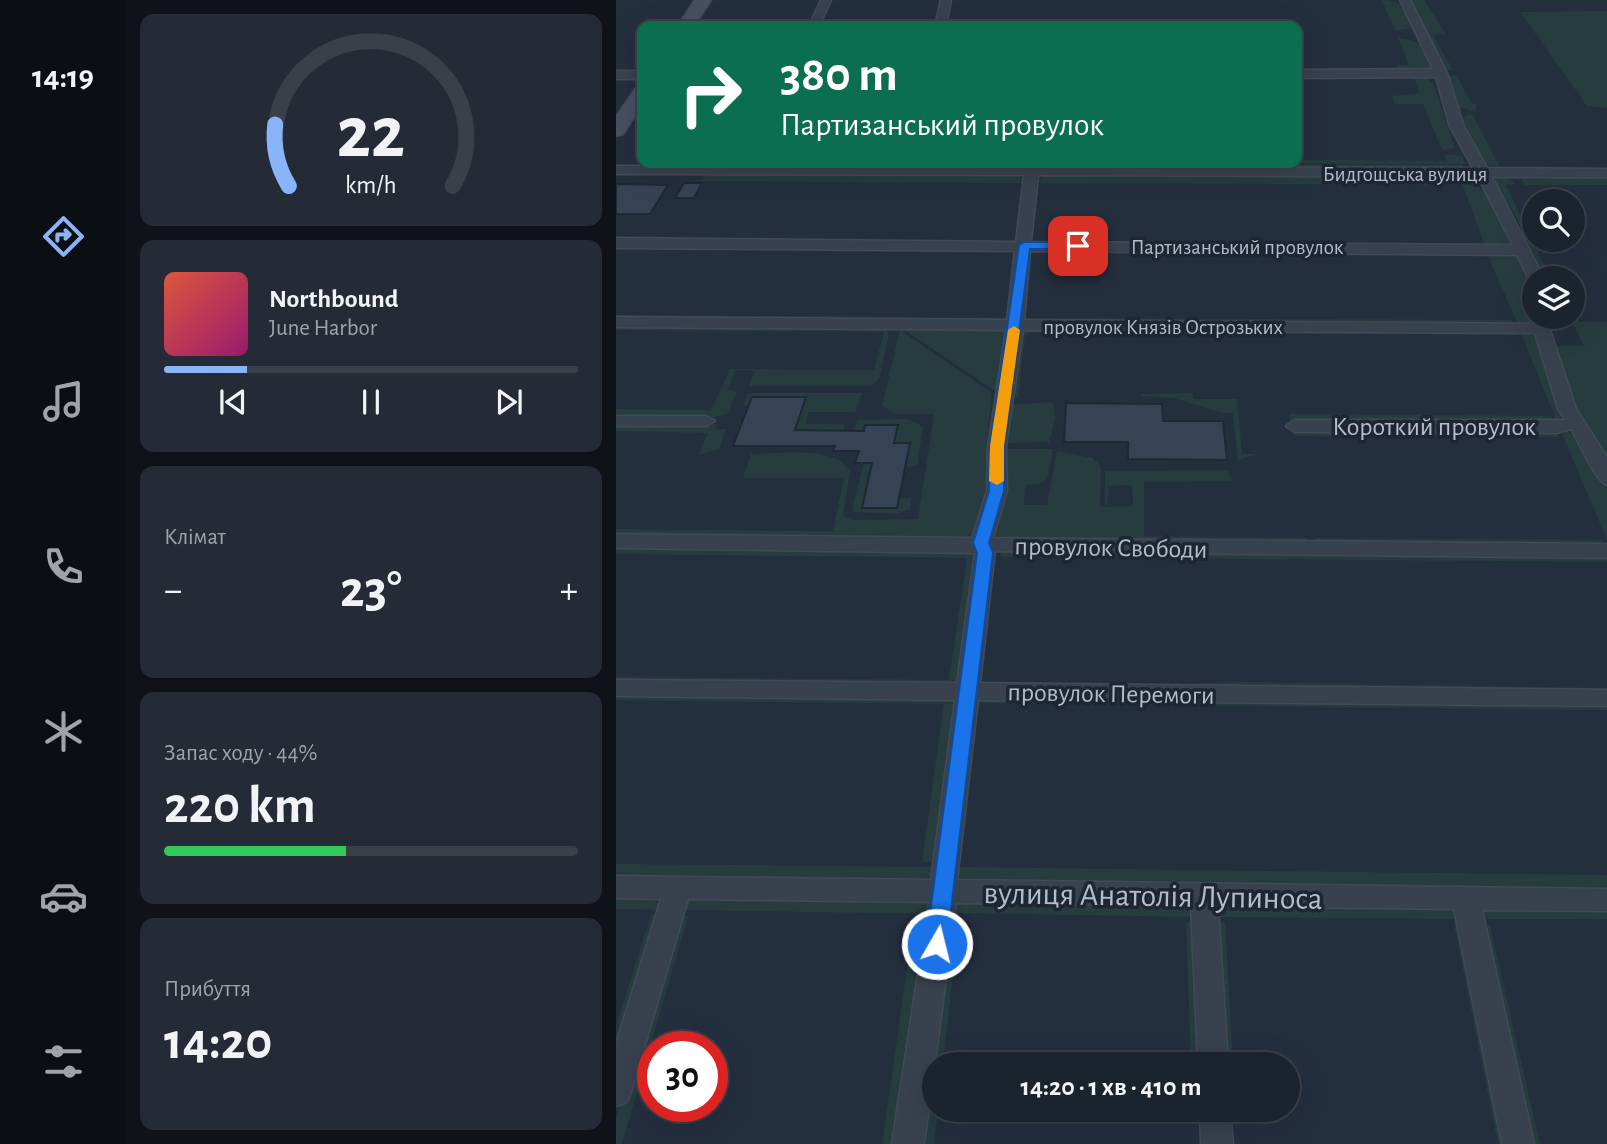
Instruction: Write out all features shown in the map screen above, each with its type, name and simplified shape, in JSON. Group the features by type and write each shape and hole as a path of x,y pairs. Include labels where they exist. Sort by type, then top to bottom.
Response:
{"main road":[{"path":"689,21 703,0"},
{"path":"616,130 637,99"}],"street":[{"path":"816,21 826,0"},
{"path":"941,21 946,0"},
{"path":"1405,0 1441,73 1457,127 1522,248"},
{"path":"1302,74 1441,73"},
{"path":"616,75 637,75"},
{"name":"Бидгощська вулиця","path":"616,170 1607,173"},
{"path":"908,1144 923,1025 942,917 942,892 985,553 981,543 997,491 997,446 1015,326 1031,172"},
{"name":"Партизанський провулок","path":"616,243 1522,250"},
{"name":"провулок Князів Острозьких","path":"616,322 1015,326 1522,322"},
{"path":"1550,329 1573,423 1595,451 1607,479"},
{"path":"616,421 706,421"},
{"name":"Короткий провулок","path":"1295,426 1557,427 1573,423"},
{"name":"провулок Свободи","path":"616,541 1607,551"},
{"name":"провулок Перемоги","path":"616,688 1607,698"},
{"name":"вулиця Анатолія Лупиноса","path":"616,887 1204,897 1607,900"},
{"path":"616,1092 678,888"},
{"path":"1204,897 1212,1052"},
{"path":"1466,900 1518,1144"},
{"path":"1216,1122 1217,1144"}],"green space":[{"path":"1382,0 1399,4 1408,16 1411,28 1395,31"},
{"path":"1409,0 1424,0 1446,34 1433,35 1453,70 1446,70"},
{"path":"1607,11 1607,108 1587,106 1520,12"},
{"path":"1398,38 1417,43 1426,50 1430,70 1398,70 1397,65 1409,65"},
{"path":"1456,75 1472,103 1476,104 1476,112 1455,106 1448,76"},
{"path":"1302,76 1425,77 1433,83 1455,148 1442,150 1423,104 1395,104 1393,96 1419,93 1414,77"},
{"path":"1467,115 1473,115 1499,166 1485,165 1460,121"},
{"path":"1444,154 1462,156 1465,164 1302,163 1302,155 1304,160 1446,161"},
{"path":"1302,164 1463,165 1460,168 1078,169 1302,168"},
{"path":"706,174 1017,175 1025,178 1026,183 684,181 702,180"},
{"path":"1045,175 1454,177 1458,185 1037,183"},
{"path":"1607,177 1607,185 1525,185 1522,179"},
{"path":"1460,178 1479,188 1494,205 1512,246 1485,246"},
{"path":"1497,178 1510,179 1515,184 1506,185 1522,218 1522,230 1514,213 1493,181"},
{"path":"1486,251 1516,253 1522,266 1522,324 1518,325"},
{"path":"1533,252 1538,252 1545,266 1539,266"},
{"path":"616,315 1009,318 1005,322 616,320"},
{"path":"1021,318 1512,320 1514,326 1024,322"},
{"path":"1585,321 1607,322 1607,464 1575,416 1555,346 1584,346 1576,329 1585,329"},
{"path":"616,325 883,327 889,334 879,379 871,386 749,386 755,370 736,370 727,390 737,392 727,414 707,419 616,416 616,409 711,410 730,369 874,370 884,332 616,330"},
{"path":"1031,328 1516,331 1518,335 1031,332 1025,335 1018,398 1013,397 1021,333"},
{"path":"903,329 1006,330 997,392"},
{"path":"900,330 992,393 986,450 991,453 987,504 983,516 969,535 957,540 616,537 616,529 833,531 844,478 743,478 751,454 804,452 831,457 850,471 843,516 852,520 918,519 934,414 896,414 882,406"},
{"path":"1520,331 1536,333 1560,401 1561,416 1557,422"},
{"path":"862,393 855,412 808,412 806,424 845,424 841,440 771,430 778,411 801,411 806,398 752,397 748,406 743,405 747,395"},
{"path":"1192,393 1194,399 1237,399 1242,454 1259,454 1238,460 1233,413 1223,413 1174,398 1142,396"},
{"path":"1054,403 1055,419 1049,442 1008,443 1010,405"},
{"path":"1289,414 1551,416 1553,422 1290,422"},
{"path":"908,419 923,427 917,466 905,467 910,443 894,443 898,425 865,425 862,440 852,440 857,420"},
{"path":"616,423 717,424 715,429 726,429 719,449 699,455 708,433 616,431"},
{"path":"1291,428 1557,431 1559,437 1298,436 1292,435"},
{"path":"1561,431 1569,432 1584,443 1601,472 1607,489 1607,540"},
{"path":"1008,449 1053,449 1047,479 1038,484 1025,485 1024,505 1047,505 1057,451 1093,458 1101,467 1100,507 1133,506 1132,485 1109,486 1108,505 1105,505 1105,471 1228,470 1232,481 1144,482 1144,536 1306,538 1307,542 998,538 993,535"},
{"path":"864,463 872,463 897,508 899,498 912,498 910,509 895,514 854,512 852,508"},
{"path":"1315,538 1602,540 1604,547 1315,543"},
{"path":"616,546 976,549 959,685 616,683 616,677 949,680 967,558 616,554"},
{"path":"1000,548 1607,555 1607,562 1001,557"},
{"path":"1198,683 1607,688 1607,693 1197,686"},
{"path":"616,692 953,699 957,704 940,863 922,862 944,704 616,700"},
{"path":"985,697 1607,701 1607,710 984,703"},
{"path":"616,864 939,867 925,882 616,878"},
{"path":"950,867 1607,875 1607,891 961,883 952,876"},
{"path":"616,897 654,898 663,910 616,909"},
{"path":"693,898 927,901 933,905 933,914 680,910"},
{"path":"954,902 1192,905 1199,917 949,913"},
{"path":"1224,906 1454,907 1463,919 1214,917 1216,911"},
{"path":"1484,908 1607,908 1607,919 1479,919"},
{"path":"651,915 661,915 616,1063 616,1026"},
{"path":"676,916 688,916 655,1031 642,1031"},
{"path":"914,919 931,919 902,1144 882,1144"},
{"path":"946,919 959,920 944,1052 931,1052"},
{"path":"1186,922 1200,923 1206,1052 1191,1052"},
{"path":"1213,922 1225,922 1232,1052 1220,1052"},
{"path":"1454,924 1465,925 1512,1144 1498,1144"},
{"path":"1480,926 1490,926 1540,1144 1528,1144"},
{"path":"637,1047 637,1092 622,1144 616,1144 616,1118"},
{"path":"923,1122 937,1122 934,1144 920,1144"}],"building":[{"path":"684,183 702,183 694,198 675,198"},
{"path":"616,184 668,185 650,214 616,214"},
{"path":"752,397 806,397 795,430 864,431 865,425 898,425 894,443 910,443 897,508 862,508 872,463 855,463 859,451 833,451 835,446 733,446"},
{"path":"1066,403 1162,404 1163,421 1223,421 1227,460 1128,459 1128,442 1064,442"}],"slow traffic":[{"path":"997,481 997,446 1014,330"}],"route":[{"path":"937,944 985,553 981,543 988,511 997,491 997,446 1024,245 1078,246"}]}
